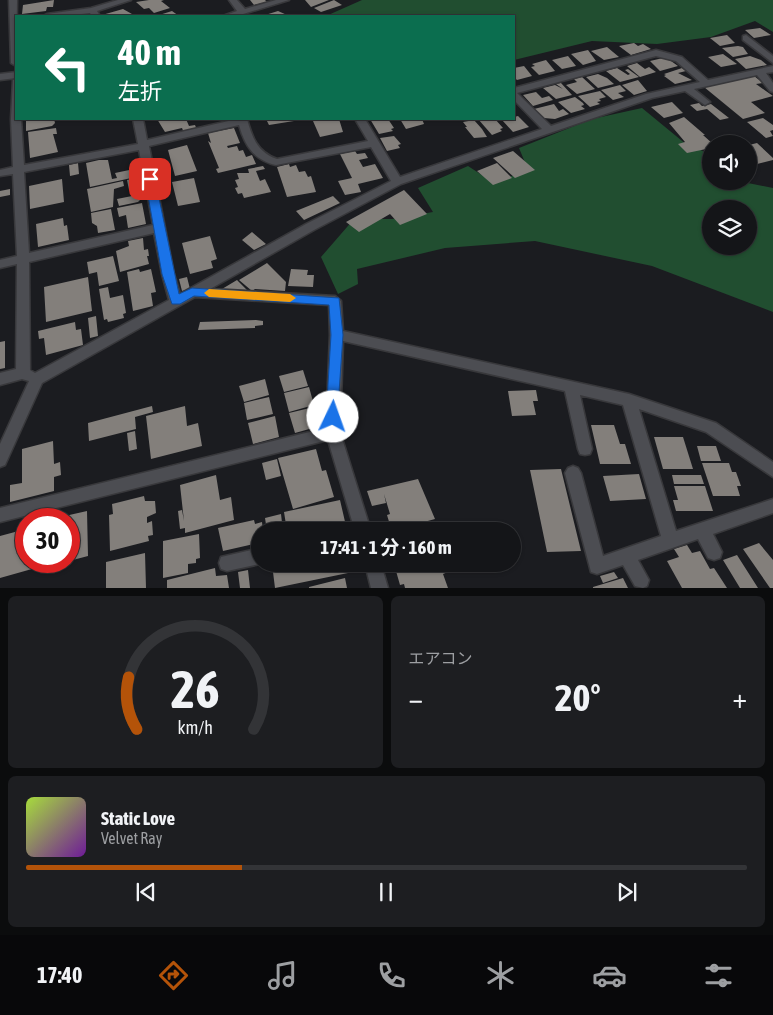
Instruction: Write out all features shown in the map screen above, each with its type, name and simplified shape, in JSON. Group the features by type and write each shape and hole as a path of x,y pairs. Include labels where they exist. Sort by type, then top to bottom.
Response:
{"street":[{"path":"12,0 15,21"},
{"path":"63,15 94,13 127,0"},
{"path":"233,0 241,14 286,0"},
{"path":"746,38 773,60"},
{"path":"515,93 656,53 678,59 706,83"},
{"path":"0,460 37,378 397,182 649,96 773,69"},
{"path":"759,71 773,89"},
{"path":"0,77 15,75"},
{"path":"686,87 704,102"},
{"path":"515,94 548,129"},
{"path":"16,120 23,259 23,373"},
{"path":"138,120 168,274 176,301"},
{"path":"0,173 143,145 243,120 249,143 263,158 276,162 374,143"},
{"path":"361,120 397,182"},
{"path":"0,264 159,228"},
{"path":"192,292 335,301 337,335 333,432 360,522"},
{"path":"337,335 629,400 711,427 773,470"},
{"path":"0,379 23,373 37,378"},
{"path":"571,386 585,449"},
{"path":"629,400 671,542"},
{"path":"0,515 333,432"},
{"path":"573,473 597,566 773,506"},
{"path":"702,531 714,552"},
{"path":"627,556 641,580"},
{"path":"227,563 251,558"},
{"path":"375,572 380,588"}],"green space":[{"path":"362,0 773,0 773,32 755,21 711,37 657,44 592,41 515,60 515,15 328,15"},
{"path":"642,108 687,145 702,151 702,190 757,190 757,185 773,188 773,312 652,266 535,241 445,248 357,269 358,284 338,294 321,257 354,219 392,219 433,212 418,188 468,166 491,181 529,172 519,148 592,119"}],"building":[{"path":"54,0 53,7 47,7 46,11 22,14 23,5"},
{"path":"164,0 161,1 170,8 154,13 149,8 144,9 136,2"},
{"path":"250,0 265,0 267,2 254,5"},
{"path":"305,0 329,0 311,7"},
{"path":"334,0 342,5 321,12 314,8"},
{"path":"123,9 132,14 128,15 102,15"},
{"path":"172,11 178,15 159,15"},
{"path":"278,11 287,15 265,15"},
{"path":"760,28 771,35 754,38 745,30"},
{"path":"727,35 735,43 720,46 710,38"},
{"path":"634,43 638,46 643,44 651,49 631,55 619,46"},
{"path":"607,47 619,57 604,60 591,51"},
{"path":"743,47 748,54 733,57 722,48"},
{"path":"588,50 596,61 583,65 571,54"},
{"path":"723,54 737,64 721,67 708,57"},
{"path":"568,56 576,66 562,69 552,60"},
{"path":"750,56 761,60 767,65 746,69 735,59"},
{"path":"663,58 678,66 660,71 650,61"},
{"path":"546,60 555,71 539,75 531,67 535,66 532,64"},
{"path":"637,63 645,69 649,67 656,72 640,77 627,66"},
{"path":"524,66 532,76 517,80 515,78 515,68"},
{"path":"617,68 628,75 630,74 625,70 628,69 639,77 620,82 606,71"},
{"path":"682,68 686,71 678,73 692,80 675,84 664,76 666,75 664,74"},
{"path":"598,74 614,84 598,88 586,77"},
{"path":"754,76 763,83 756,84 773,96 751,102 765,113 743,119 704,87"},
{"path":"582,77 595,89 577,94 566,85 577,82 574,79"},
{"path":"638,80 647,91 634,95 622,85"},
{"path":"561,83 572,95 556,99 543,88 555,85 563,89 556,84"},
{"path":"620,85 626,91 618,93 624,97 613,100 601,90"},
{"path":"600,91 606,97 599,99 601,101 597,102 600,104 590,107 578,96"},
{"path":"536,92 542,98 549,96 553,100 533,106 523,95"},
{"path":"575,97 583,103 584,105 581,106 585,109 571,113 558,102"},
{"path":"672,102 683,113 664,118 651,107"},
{"path":"699,103 702,106 711,104 729,118 720,120 707,109 697,111 690,105"},
{"path":"554,104 559,111 563,109 569,114 555,119 544,118 534,109"},
{"path":"518,116 529,127 513,132 502,120 515,120 515,117"},
{"path":"684,117 705,135 702,135 702,150 687,153 678,144 685,142 669,123"},
{"path":"763,118 773,125 773,130 770,131 773,136 766,138 747,122"},
{"path":"26,120 54,120 55,123 52,126 26,131"},
{"path":"158,120 186,120 189,126 195,125 197,130 184,133 182,128 165,132"},
{"path":"266,120 294,121 269,125"},
{"path":"339,120 343,132 320,137 313,121"},
{"path":"371,120 389,120 394,128 391,129 393,131 379,134"},
{"path":"401,120 422,120 424,124 406,129"},
{"path":"474,120 487,137 474,138 465,127 467,127 463,122"},
{"path":"479,120 496,120 503,128 500,129 502,131 492,135"},
{"path":"56,128 57,134 53,134 58,152 30,158 28,132"},
{"path":"234,128 240,143 227,146 228,148 237,146 239,151 243,150 246,157 252,155 256,164 218,173 216,169 219,168 208,141 211,143 208,133"},
{"path":"394,136 401,144 398,145 400,148 387,151 380,138"},
{"path":"757,143 773,158 773,160 757,164"},
{"path":"187,145 197,171 175,176 168,150"},
{"path":"355,151 357,154 365,153 368,158 359,160 363,167 375,164 383,178 358,184 361,192 345,195 338,181 352,178 340,154"},
{"path":"513,151 535,170 515,178 493,158"},
{"path":"108,160 112,179 117,178 115,173 134,169 136,177 90,187 86,163"},
{"path":"78,163 79,174 70,176 69,165"},
{"path":"497,163 512,178 493,185 477,171"},
{"path":"289,164 290,167 296,165 299,172 305,171 308,177 311,176 316,192 287,197 277,167"},
{"path":"263,166 265,169 256,171 260,181 265,179 271,192 244,198 242,193 238,194 235,188 238,187 235,180 239,179 237,173 249,173 248,169"},
{"path":"137,178 139,188 129,190 127,180"},
{"path":"194,178 200,202 178,206 172,182"},
{"path":"62,179 64,202 30,209 29,186"},
{"path":"123,181 124,186 114,189 113,207 91,212 87,189"},
{"path":"10,189 10,195 0,197 0,191"},
{"path":"404,190 427,214 400,225 390,214 359,232 346,222"},
{"path":"137,195 140,200 138,202 119,206 117,199"},
{"path":"333,196 340,203 304,220 296,211"},
{"path":"142,203 146,224 128,228 126,215 119,217 117,208"},
{"path":"111,209 115,230 98,233 97,226 92,223 91,213"},
{"path":"63,218 64,226 67,225 69,240 38,247 36,224"},
{"path":"252,232 266,244 254,250 242,240"},
{"path":"210,236 217,259 211,261 213,268 190,274 182,243"},
{"path":"143,238 144,250 148,249 149,264 120,272 116,251 129,246 128,241"},
{"path":"113,256 119,281 99,286 97,272 89,274 87,262"},
{"path":"267,263 286,282 285,291 255,289 252,291 239,280"},
{"path":"139,269 140,272 151,269 156,292 151,293 153,306 133,311 127,272"},
{"path":"291,269 308,270 307,275 314,275 313,287 288,286"},
{"path":"88,277 92,311 46,322 44,287"},
{"path":"187,277 190,289 182,291 179,279"},
{"path":"237,280 249,292 222,289"},
{"path":"108,287 110,298 123,295 126,313 123,314 124,318 108,322 107,319 104,320 99,289"},
{"path":"96,316 98,336 90,338 88,318"},
{"path":"263,321 263,325 255,326 255,328 198,330 200,322"},
{"path":"75,322 76,330 81,329 83,345 46,355 44,338 39,339 38,331"},
{"path":"5,341 5,368 0,369 0,342"},
{"path":"303,370 308,386 284,392 279,376"},
{"path":"265,379 269,395 244,402 239,386"},
{"path":"309,387 314,405 289,412 284,393"},
{"path":"536,390 538,401 533,401 536,415 512,416 508,391"},
{"path":"269,397 273,414 247,420 244,403"},
{"path":"152,406 153,412 135,417 136,429 89,441 88,423"},
{"path":"185,406 187,426 198,423 202,446 151,459 146,416"},
{"path":"314,407 320,426 295,433 289,413"},
{"path":"275,416 279,437 253,444 248,423"},
{"path":"591,425 614,425 620,444 625,444 631,464 600,464"},
{"path":"135,431 137,449 129,451 127,433"},
{"path":"654,437 683,437 693,469 663,469"},
{"path":"53,441 54,464 60,462 61,475 54,477 54,491 10,502 10,485 22,483 22,449"},
{"path":"697,446 716,446 721,461 701,461"},
{"path":"316,449 322,471 326,470 334,497 293,509 278,458"},
{"path":"277,459 281,476 266,480 262,463"},
{"path":"702,463 729,463 732,472 736,472 741,486 737,486 740,496 713,496"},
{"path":"561,469 581,551 547,552 530,470"},
{"path":"639,474 646,499 610,501 603,476"},
{"path":"216,475 220,500 231,497 234,520 185,533 185,528 180,529 178,511 182,510 184,521 180,485"},
{"path":"672,475 701,475 704,484 674,484"},
{"path":"418,479 435,519 424,522 389,522 387,515 390,514 384,494 386,503 372,506 367,491"},
{"path":"674,486 705,486 713,511 676,511 673,500 678,500"},
{"path":"144,496 145,501 155,501 156,513 147,517 147,523 152,521 153,535 148,536 149,541 110,551 109,515 113,514 112,504"},
{"path":"340,500 345,522 286,522 284,512"},
{"path":"87,511 88,556 80,558 80,513"},
{"path":"281,514 282,522 266,522 265,518"},
{"path":"254,520 254,522 251,522 251,545 223,551 218,528"},
{"path":"15,532 15,573 18,573 0,578 0,536"},
{"path":"199,534 200,558 196,559 196,563 188,564 188,573 163,578 163,541"},
{"path":"759,543 773,560 773,588 770,588 743,549"},
{"path":"687,545 692,553 700,551 710,569 714,568 727,588 682,588 667,561 679,557 674,549"},
{"path":"145,553 146,588 106,588 106,562"},
{"path":"737,555 758,588 740,588 723,560"},
{"path":"215,568 216,576 227,575 229,588 167,588 167,580"},
{"path":"248,570 250,588 240,588 238,572"},
{"path":"273,572 348,573 275,588"},
{"path":"396,572 448,572 443,574 448,588 405,588 404,584 400,585"},
{"path":"614,572 618,578 603,583 600,576"},
{"path":"345,578 347,588 309,588 309,587"},
{"path":"623,578 628,588 593,588 593,587"}],"slow traffic":[{"path":"209,293 290,298"}],"route":[{"path":"150,179 168,274 176,301 192,292 335,301 337,335 333,417"}]}
